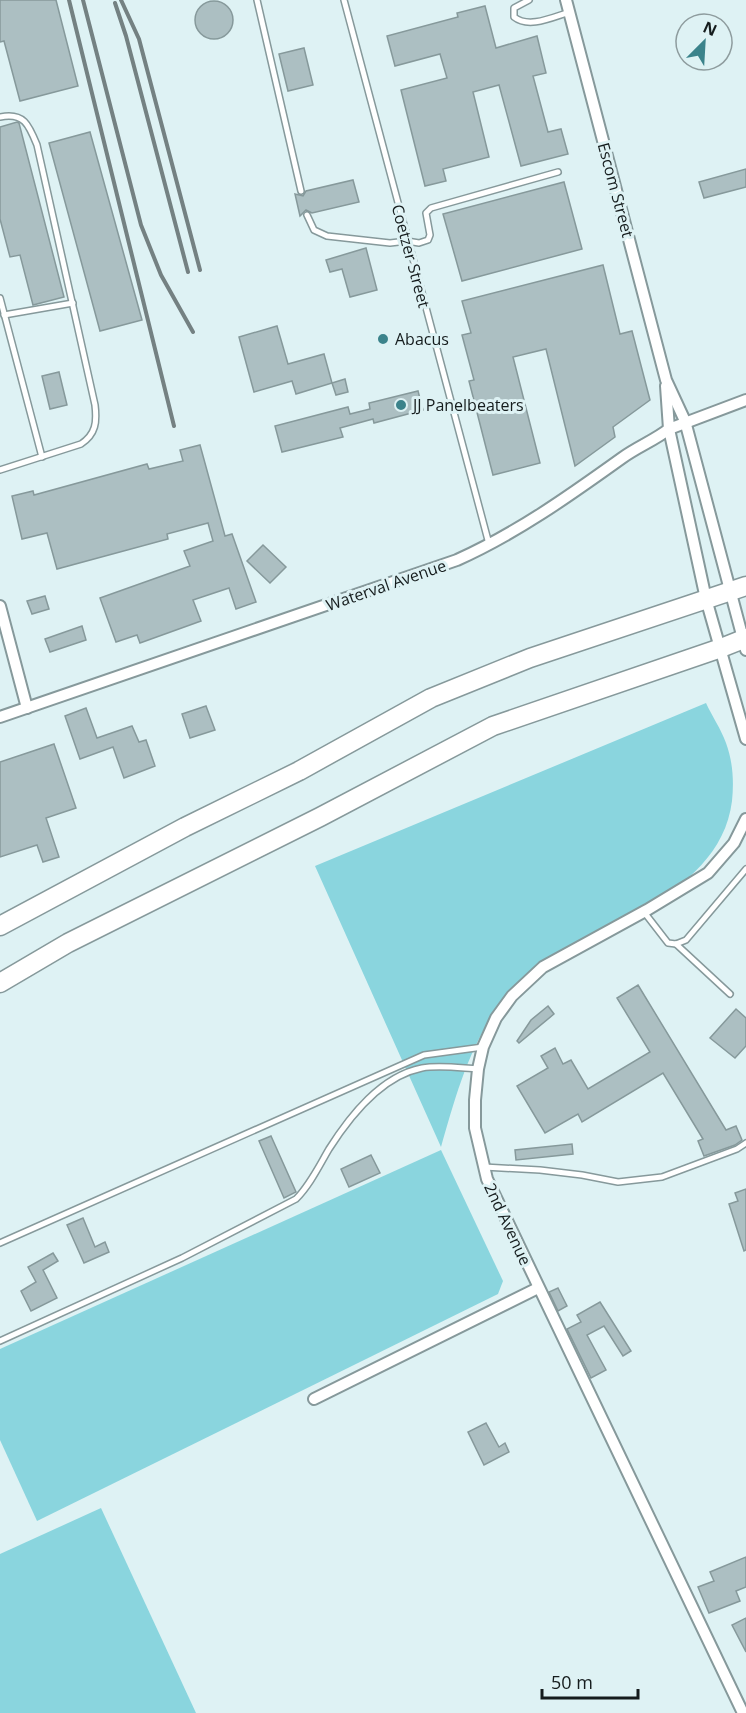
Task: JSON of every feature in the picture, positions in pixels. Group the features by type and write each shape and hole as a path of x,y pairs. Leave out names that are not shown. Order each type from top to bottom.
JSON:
{"main road":[{"path":"0,926 185,826 299,771 431,698 530,658 738,588"},
{"path":"0,983 88,933 320,817 493,726 721,648 745,642"}],"street":[{"name":"Escom Street","path":"566,0 666,380 685,421 738,588 745,642"},
{"name":"Escom Street","path":"666,380 669,429 706,599 721,648"},
{"name":"Waterval Avenue","path":"0,717 457,560 489,546 542,515 636,448 669,429 685,421 746,400"},
{"path":"0,606 27,708"},
{"path":"721,648 746,739"},
{"name":"2nd Avenue","path":"743,1713 487,1179 475,1128 475,1100 483,1047 496,1018 512,996 543,967 708,873 734,843 746,819"},
{"path":"314,1399 538,1288"}],"lane":[{"path":"257,0 301,191"},
{"name":"Coetzer Street","path":"344,0 489,546"},
{"path":"529,0 514,8 513,17 518,21 534,22 570,12"},
{"path":"0,117 9,115 21,118 30,126 37,145 95,405 96,420 94,432 81,444 0,470"},
{"path":"307,215 314,230 327,236 390,243 407,241 419,243 428,240 430,235 426,213 431,208 558,172"},
{"path":"0,298 42,457"},
{"path":"4,315 73,303"},
{"path":"676,944 686,940 696,930 746,869"},
{"path":"643,912 668,942 676,944 730,994"},
{"path":"0,1243 424,1055 483,1047"},
{"path":"0,1341 182,1258 296,1199 306,1189 334,1142 364,1103 404,1073 424,1068 478,1069"},
{"path":"484,1167 540,1170 618,1182 662,1177 737,1149 746,1143"}],"shaded area":[{"path":"706,703 726,743 732,772 732,801 721,837 699,867 670,893 635,916 561,958 528,980 501,1005 480,1036 472,1054 441,1147 315,866"},
{"path":"441,1150 503,1281 498,1294 37,1521 0,1440 0,1349"},
{"path":"101,1508 196,1713 0,1713 0,1554"}],"building":[{"path":"0,0 56,0 78,86 20,101 4,41 0,42"},
{"path":"214,1 228,6 233,20 228,34 214,39 200,34 195,20 200,6"},
{"path":"485,6 496,48 537,36 546,73 533,76 548,132 561,129 568,154 521,166 499,85 473,92 489,157 443,169 446,181 425,186 401,90 447,78 440,54 395,66 387,36 458,17 457,13"},
{"path":"304,48 313,85 288,91 279,54"},
{"path":"17,122 64,297 33,305 20,255 10,257 0,219 0,127"},
{"path":"90,132 142,320 100,331 49,143"},
{"path":"746,169 746,187 704,198 699,182"},
{"path":"353,180 359,202 312,213 306,210 300,216 295,194 303,196 306,191"},
{"path":"564,182 582,249 462,281 443,214"},
{"path":"366,248 377,290 350,297 342,269 330,272 326,260"},
{"path":"603,265 620,334 632,331 650,400 613,427 615,437 575,466 546,349 513,357 540,463 493,475 469,381 474,380 462,335 471,333 462,301"},
{"path":"277,326 288,364 324,354 332,383 296,394 292,381 254,392 239,337"},
{"path":"59,372 67,405 50,409 42,376"},
{"path":"345,379 348,392 336,395 332,383"},
{"path":"418,391 423,410 374,423 373,419 340,428 343,437 282,452 275,426 348,407 350,414 370,409 369,403"},
{"path":"200,445 225,536 232,534 256,602 236,609 229,588 193,600 201,621 140,643 137,635 116,642 100,598 190,566 184,551 213,541 208,523 167,534 168,539 57,569 47,533 22,539 12,496 33,491 34,495 147,464 149,469 183,461 180,450"},
{"path":"263,545 286,567 270,583 247,561"},
{"path":"45,596 49,609 32,614 27,601"},
{"path":"82,626 86,640 50,652 45,639"},
{"path":"206,706 215,730 190,738 182,714"},
{"path":"86,708 97,738 132,726 139,742 146,740 155,766 124,778 113,747 80,759 65,716"},
{"path":"54,744 76,808 46,818 59,857 43,862 37,845 0,857 0,762"},
{"path":"638,985 726,1130 736,1126 742,1140 735,1145 704,1156 698,1141 703,1139 663,1073 582,1122 578,1114 545,1133 517,1086 548,1068 541,1056 555,1048 563,1064 571,1060 588,1089 650,1052 617,998"},
{"path":"548,1006 554,1014 519,1043 517,1041 531,1020"},
{"path":"736,1009 746,1018 746,1046 735,1058 710,1038"},
{"path":"271,1136 296,1192 284,1198 259,1141"},
{"path":"572,1144 573,1154 516,1160 515,1150"},
{"path":"371,1155 380,1173 349,1187 341,1169"},
{"path":"746,1189 746,1250 744,1251 729,1204 738,1201 735,1193"},
{"path":"83,1218 95,1247 105,1242 109,1252 84,1263 67,1225"},
{"path":"53,1253 58,1261 43,1270 57,1298 31,1311 21,1291 36,1282 28,1267"},
{"path":"558,1288 567,1306 558,1311 549,1292"},
{"path":"600,1302 631,1351 623,1356 604,1326 587,1335 606,1370 591,1378 567,1329 581,1322 577,1315"},
{"path":"486,1423 499,1447 505,1443 509,1452 484,1465 468,1432"},
{"path":"746,1557 746,1587 736,1591 740,1601 709,1613 698,1587 714,1581 710,1572"},
{"path":"746,1618 746,1652 732,1625"}],"railway":[{"path":"69,0 174,426"},
{"path":"83,0 141,225 161,275 193,332"},
{"path":"121,0 139,39 200,270"},
{"path":"115,3 126,36 188,272"}],"place":[{"name":"Abacus","path":"383,339"},
{"name":"JJ Panelbeaters","path":"401,405"}]}
